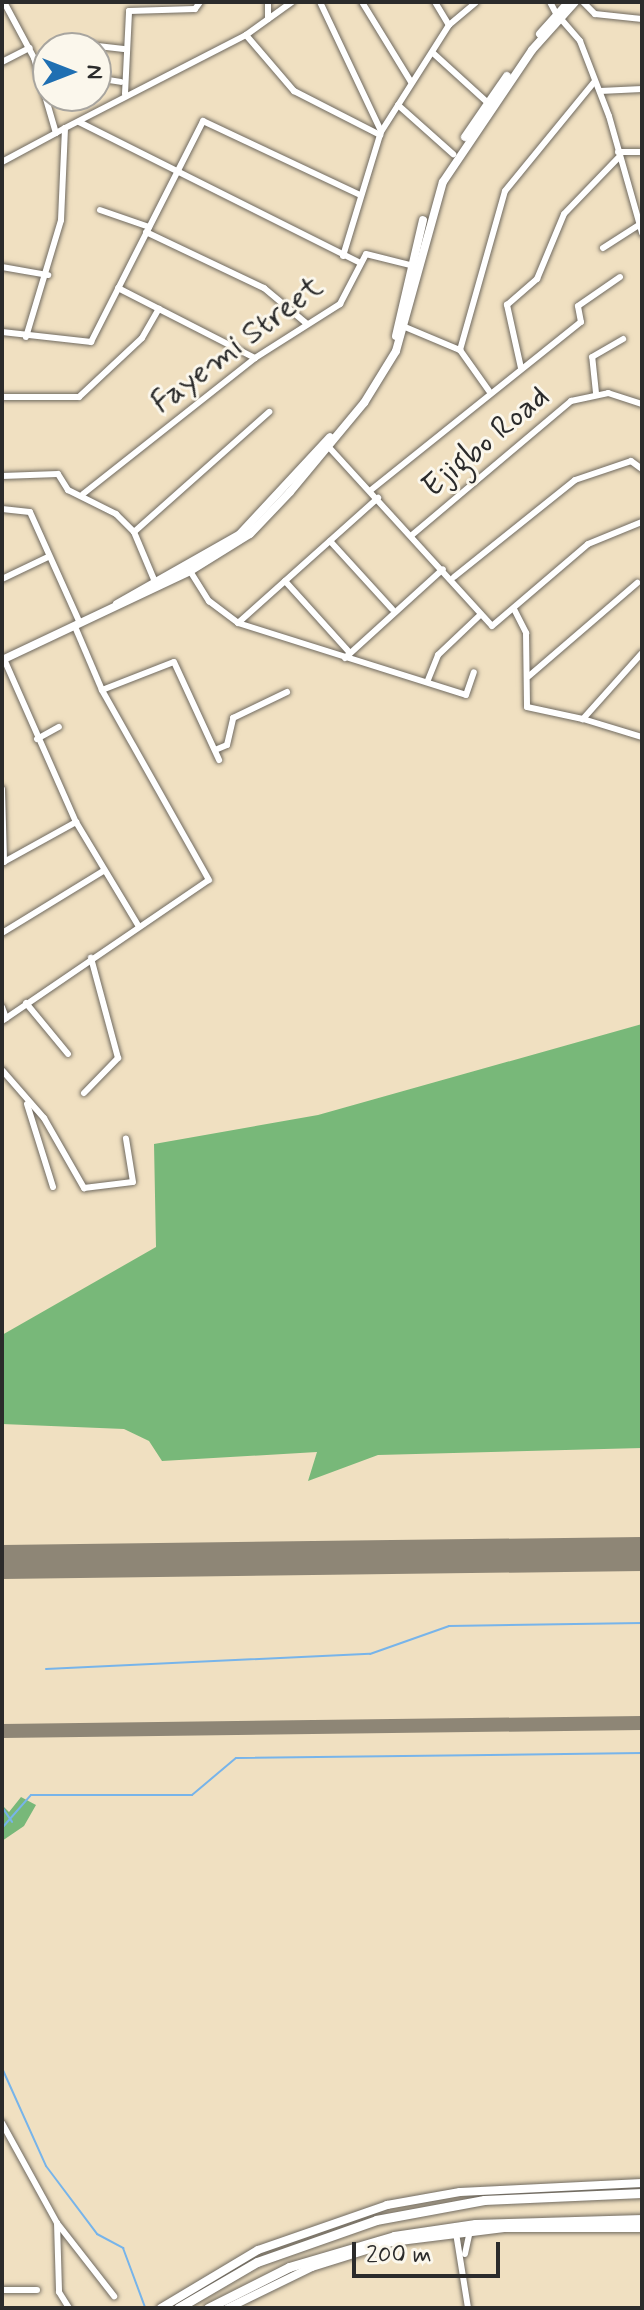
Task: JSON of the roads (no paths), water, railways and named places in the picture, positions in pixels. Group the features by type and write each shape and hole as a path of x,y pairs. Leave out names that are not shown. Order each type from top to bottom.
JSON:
{"highway":[{"path":"178,2308 257,2262 376,2220 484,2200 642,2193"},
{"path":"208,2308 289,2267 383,2238 475,2224 642,2219"}],"main road":[{"path":"3,658 190,571 250,534 364,403 405,327 443,182 569,2"},
{"path":"78,625 245,530 327,445 391,348 430,198 453,154 488,103 575,2"},
{"path":"161,2308 258,2250 387,2205 473,2191 642,2183"},
{"path":"228,2308 338,2258 456,2232 642,2228"}],"street":[{"path":"125,94 121,82 129,11 195,9 200,2"},
{"path":"268,2 268,19"},
{"path":"2,162 125,94 246,35 292,2"},
{"path":"320,2 381,134"},
{"path":"362,2 411,82"},
{"path":"435,2 449,25"},
{"path":"343,256 381,134 449,25 476,2"},
{"path":"550,2 580,41 600,91 641,229 603,248"},
{"path":"583,2 595,14 642,19"},
{"path":"8,3 32,54"},
{"path":"246,35 294,91 381,134"},
{"path":"2,62 30,48"},
{"path":"112,48 124,49"},
{"path":"433,53 488,103"},
{"path":"112,81 121,82"},
{"path":"460,350 505,191 595,81"},
{"path":"600,91 642,89"},
{"path":"398,105 453,154"},
{"path":"50,112 56,133"},
{"path":"2,332 91,342 174,175 207,119 360,195"},
{"path":"79,122 174,175 360,263"},
{"path":"26,337 48,275 64,195 65,128"},
{"path":"521,368 507,305 537,279 564,214 619,154 642,152"},
{"path":"100,210 148,230 264,288 307,324"},
{"name":"Fayemi Street","path":"83,494 255,358 340,304 360,263 369,254 414,266"},
{"path":"2,267 48,275"},
{"path":"371,490 489,391 581,322 578,306 620,277"},
{"path":"118,288 255,358"},
{"path":"2,397 79,397 142,338 159,309"},
{"path":"405,327 460,350 489,391"},
{"path":"596,393 592,357 623,339"},
{"name":"Ejigbo Road","path":"412,535 571,401 596,393 642,404"},
{"path":"134,532 269,412"},
{"path":"327,445 454,577 492,626 598,537 642,522"},
{"path":"454,577 575,480 631,461 642,469"},
{"path":"2,476 53,472 134,532 155,582"},
{"path":"238,623 378,498"},
{"path":"2,509 27,508 78,625 102,690 209,873 205,884 91,958 4,1020 2,1007"},
{"path":"330,541 392,609"},
{"path":"2,579 48,557"},
{"path":"347,655 392,609 443,569"},
{"path":"190,571 209,601 238,623 469,695 474,672"},
{"path":"285,581 347,655"},
{"path":"529,676 637,583"},
{"path":"514,609 525,627 529,709 583,719 642,737"},
{"path":"428,680 438,655 481,614"},
{"path":"583,719 642,653"},
{"path":"3,658 76,822 139,927"},
{"path":"102,690 174,662 219,760"},
{"path":"215,750 227,745 233,718 287,692"},
{"path":"37,739 59,727"},
{"path":"2,789 3,863 76,822"},
{"path":"2,933 103,871"},
{"path":"84,1093 118,1058 91,958"},
{"path":"26,1003 68,1054"},
{"path":"2,1070 88,1189 133,1182 126,1139"},
{"path":"27,1104 53,1187"},
{"path":"2,2123 4,2136 57,2223 114,2296"},
{"path":"57,2223 59,2286 69,2308"},
{"path":"468,2308 465,2254 470,2231"},
{"path":"456,2232 465,2254"},
{"path":"2,2290 37,2290"}],"waterway":[{"path":"46,1669 370,1654 449,1626 642,1623"},
{"path":"2,1828 31,1795 192,1795 236,1758 642,1753"},
{"path":"2,1807 12,1822"},
{"path":"2,2068 46,2166 97,2234 123,2248 145,2307"}]}
